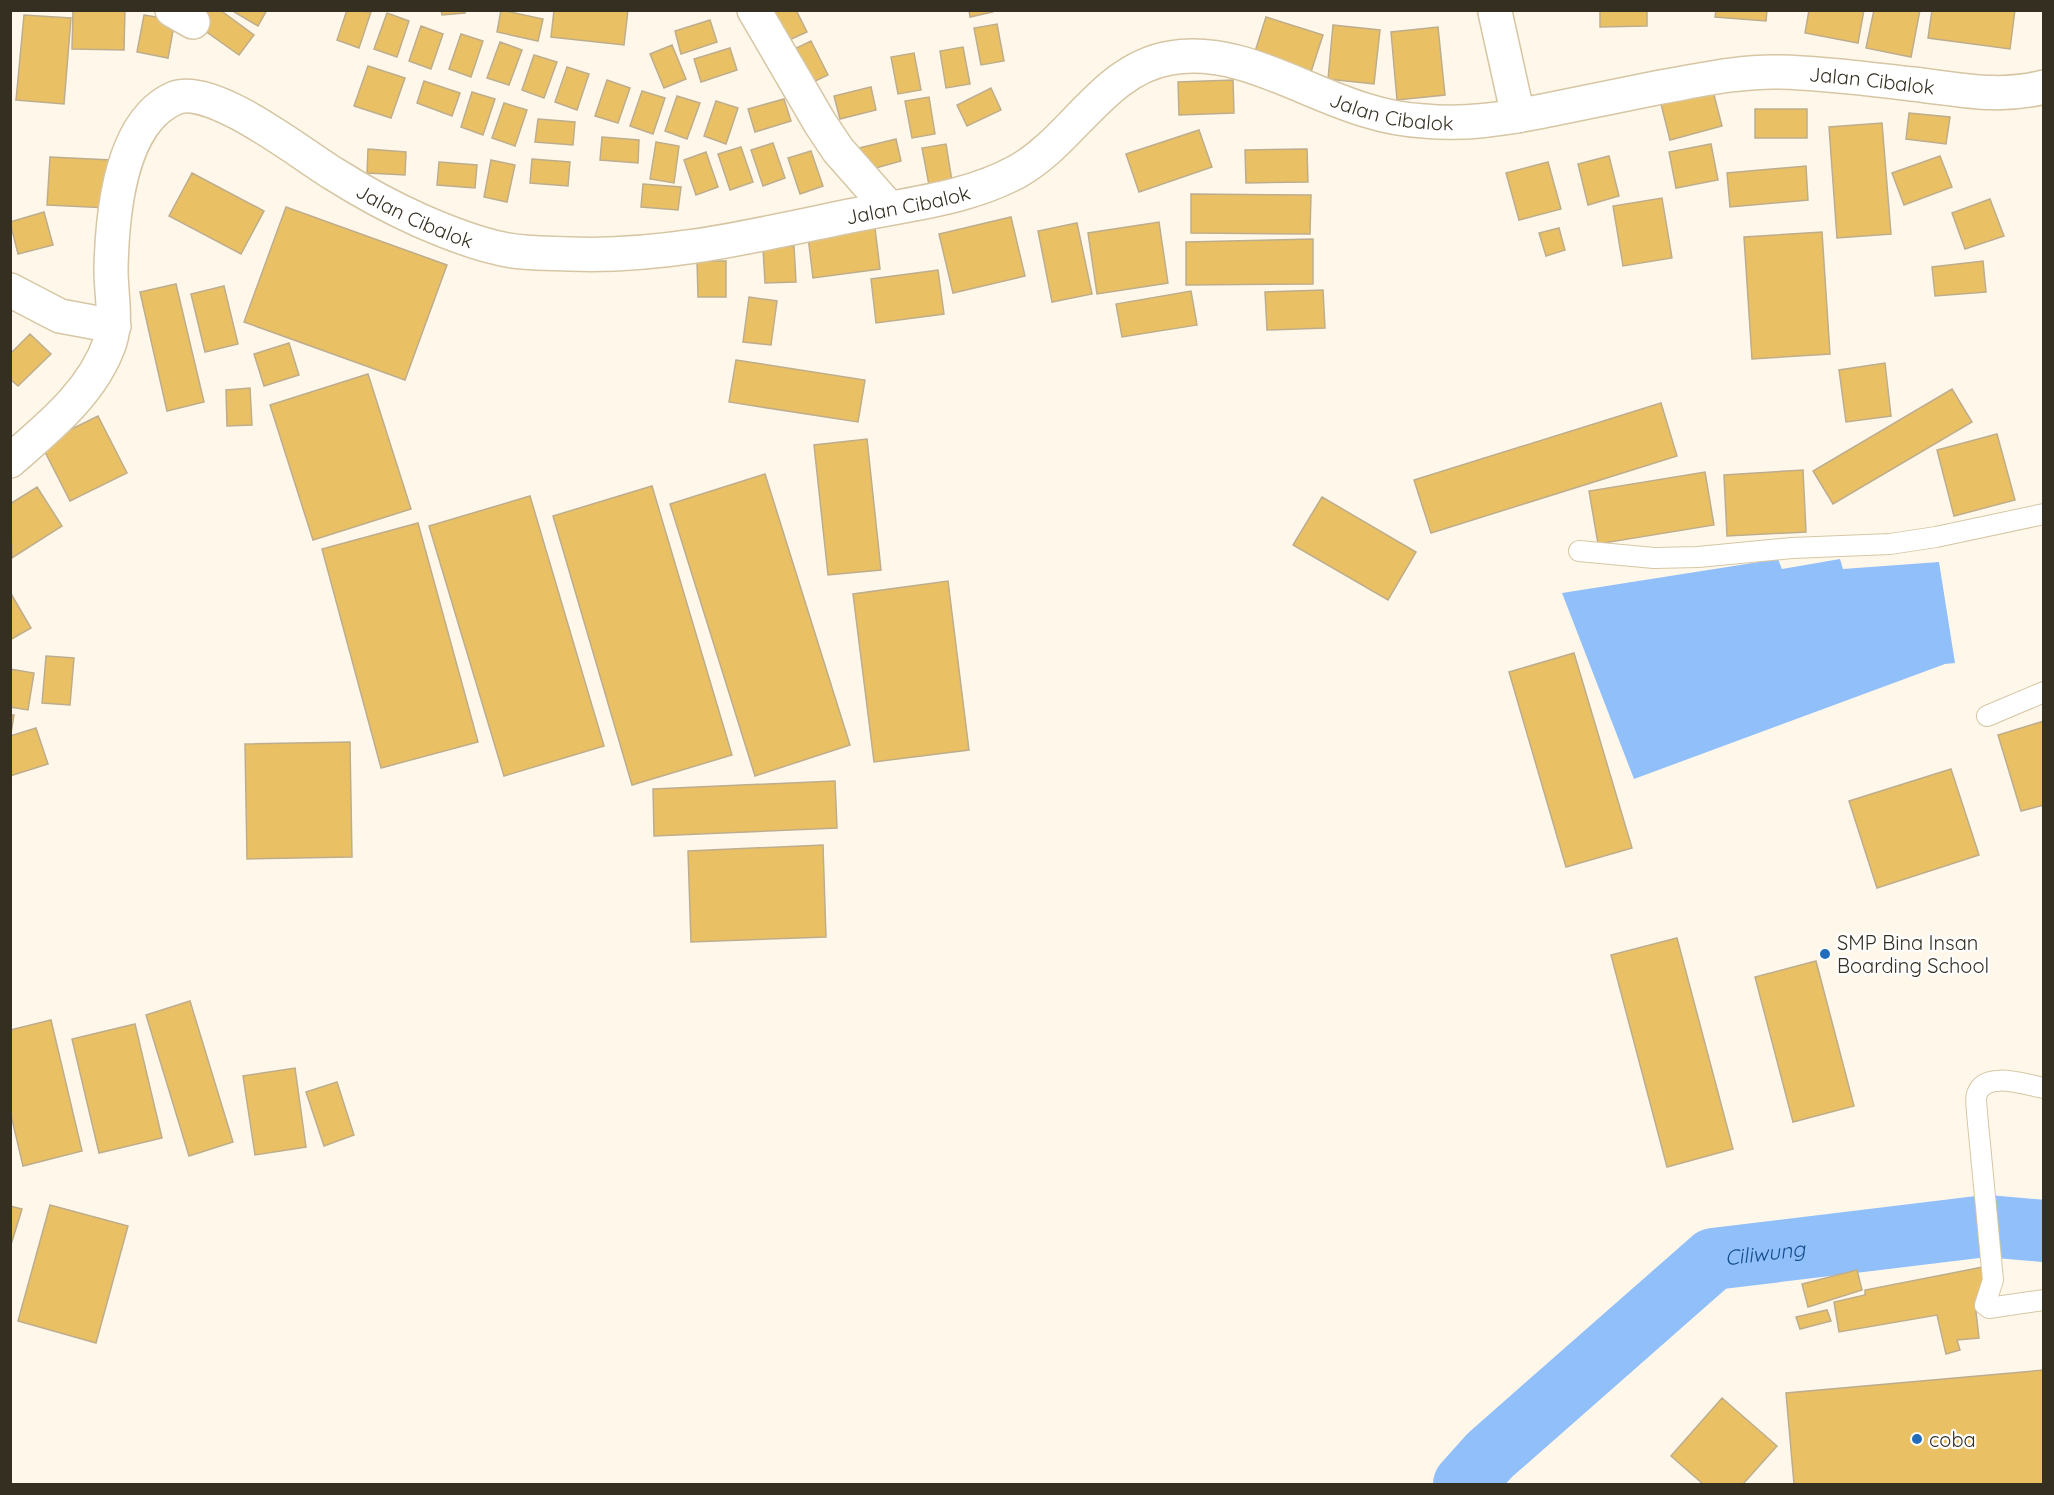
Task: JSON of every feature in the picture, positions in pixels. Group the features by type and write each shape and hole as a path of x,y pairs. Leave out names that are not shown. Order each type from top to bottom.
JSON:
{"street":[{"path":"754,10 819,123 838,150 889,208"},
{"path":"1495,12 1518,116"},
{"name":"Jalan Cibalok","path":"10,461 54,422 73,401 104,356 114,326 112,250 119,193 129,154 148,118 167,103 186,95 204,98 245,117 332,173 415,219 457,236 509,250 577,255 621,255 680,249 791,229 984,186 1013,174 1043,153 1126,75 1141,66 1173,57 1219,57 1248,65 1366,111 1402,119 1459,123 1518,116 1742,73 1827,74 2006,94 2043,87"},
{"path":"10,290 60,316 114,326"}],"lane":[{"path":"1579,551 1654,558 1698,557 1792,548 1890,544 1936,537 2043,514"},
{"path":"1988,716 2043,692"},
{"path":"2043,1088 1999,1080 1985,1083 1977,1094 1993,1280 1985,1305 1989,1308 2043,1300"}],"water":[{"path":"1778,559 1782,569 1840,559 1843,569 1939,562 1955,663 1945,664 1634,779 1562,593"}],"building":[{"path":"73,10 125,10 124,50 72,49"},
{"path":"192,10 220,10 254,35 239,55 187,18"},
{"path":"231,10 267,10 258,26"},
{"path":"347,10 371,12 359,48 337,40"},
{"path":"441,10 465,10 465,13 442,15"},
{"path":"501,10 543,19 538,41 497,32"},
{"path":"554,10 628,10 624,45 551,37"},
{"path":"770,10 796,10 807,32 785,42"},
{"path":"969,10 993,10 993,12 970,17"},
{"path":"1600,10 1647,10 1647,26 1600,27"},
{"path":"1716,10 1767,10 1766,21 1715,17"},
{"path":"1809,10 1864,10 1858,43 1805,33"},
{"path":"1874,10 1920,10 1911,57 1866,48"},
{"path":"1932,10 2015,10 2010,49 1928,38"},
{"path":"387,13 409,21 397,57 374,49"},
{"path":"24,15 71,18 64,104 16,100"},
{"path":"144,15 175,20 168,58 137,52"},
{"path":"1266,17 1323,35 1310,75 1253,58"},
{"path":"710,20 717,42 681,54 675,31"},
{"path":"997,24 1004,61 981,65 974,28"},
{"path":"1333,25 1380,30 1374,84 1328,79"},
{"path":"421,26 443,34 431,69 409,61"},
{"path":"1438,27 1445,95 1397,100 1391,32"},
{"path":"461,34 483,41 471,77 449,69"},
{"path":"811,41 828,75 807,85 790,51"},
{"path":"500,42 522,50 509,85 487,78"},
{"path":"672,45 686,79 664,88 650,54"},
{"path":"963,47 970,84 946,88 940,51"},
{"path":"730,48 737,70 701,82 694,59"},
{"path":"914,53 921,90 898,94 891,57"},
{"path":"534,55 557,62 544,98 522,90"},
{"path":"368,66 405,78 391,118 354,106"},
{"path":"567,67 589,74 577,110 555,102"},
{"path":"607,80 630,88 618,123 595,116"},
{"path":"1233,80 1234,113 1179,115 1178,82"},
{"path":"424,81 460,93 452,116 417,103"},
{"path":"871,87 876,110 840,119 834,96"},
{"path":"991,88 1001,110 967,126 957,105"},
{"path":"642,91 665,98 653,134 630,126"},
{"path":"1713,91 1722,126 1670,140 1661,104"},
{"path":"472,92 495,99 483,135 461,127"},
{"path":"677,96 700,103 687,139 665,131"},
{"path":"929,97 935,134 912,138 905,101"},
{"path":"784,99 791,121 755,132 748,109"},
{"path":"716,101 738,108 726,144 704,136"},
{"path":"504,103 527,110 515,146 492,138"},
{"path":"1755,109 1807,109 1807,138 1755,138"},
{"path":"1909,113 1950,117 1946,144 1906,139"},
{"path":"538,119 575,122 573,145 535,142"},
{"path":"1882,123 1891,234 1837,238 1829,127"},
{"path":"1199,130 1212,167 1139,192 1126,154"},
{"path":"602,137 639,140 638,163 600,160"},
{"path":"896,139 901,161 865,171 859,148"},
{"path":"656,142 679,146 674,183 650,179"},
{"path":"773,143 785,178 763,186 751,150"},
{"path":"946,144 952,181 929,185 922,148"},
{"path":"1711,144 1718,180 1676,188 1669,152"},
{"path":"741,147 753,182 730,190 718,154"},
{"path":"368,149 406,152 405,175 367,173"},
{"path":"1307,149 1308,182 1246,183 1245,150"},
{"path":"811,151 823,186 800,194 788,158"},
{"path":"706,152 718,187 696,195 684,160"},
{"path":"1609,156 1619,196 1588,205 1578,164"},
{"path":"1940,156 1952,187 1904,205 1892,173"},
{"path":"50,157 111,160 109,208 47,205"},
{"path":"532,159 570,162 568,186 530,183"},
{"path":"491,160 515,165 507,202 484,197"},
{"path":"439,162 477,165 475,188 437,185"},
{"path":"1548,162 1561,209 1519,220 1506,173"},
{"path":"1806,166 1808,200 1730,207 1727,173"},
{"path":"192,173 264,211 241,254 169,216"},
{"path":"643,184 681,187 678,210 641,207"},
{"path":"1191,194 1311,195 1310,234 1191,233"},
{"path":"1662,198 1672,258 1623,266 1613,206"},
{"path":"1990,199 2004,236 1965,249 1952,213"},
{"path":"286,207 447,265 405,380 244,322"},
{"path":"44,212 53,245 18,254 10,222"},
{"path":"1011,217 1025,276 953,293 939,234"},
{"path":"1159,222 1168,283 1097,294 1088,233"},
{"path":"1077,223 1092,294 1052,302 1038,231"},
{"path":"875,228 880,269 813,278 808,237"},
{"path":"1559,228 1565,250 1546,256 1539,233"},
{"path":"1822,232 1830,354 1752,359 1744,237"},
{"path":"1313,239 1313,284 1186,285 1186,242"},
{"path":"794,246 796,282 765,283 763,248"},
{"path":"697,261 726,261 726,297 698,297"},
{"path":"1983,261 1986,292 1935,296 1932,267"},
{"path":"938,270 944,314 876,323 871,279"},
{"path":"176,284 204,402 167,411 140,292"},
{"path":"224,286 238,344 205,352 191,294"},
{"path":"1323,290 1325,328 1267,330 1265,292"},
{"path":"1191,291 1197,325 1122,337 1116,304"},
{"path":"749,297 777,301 771,345 743,342"},
{"path":"30,334 51,354 18,386 10,379 10,354"},
{"path":"289,343 299,375 264,386 254,354"},
{"path":"736,360 865,380 858,422 729,402"},
{"path":"1885,363 1891,416 1846,422 1839,370"},
{"path":"368,374 411,509 313,540 270,405"},
{"path":"250,388 252,425 227,426 226,390"},
{"path":"1952,389 1972,422 1833,504 1813,471"},
{"path":"1661,403 1677,456 1431,533 1414,480"},
{"path":"98,416 127,473 70,501 41,444"},
{"path":"1997,434 2015,500 1954,516 1937,450"},
{"path":"867,439 881,570 828,575 814,445"},
{"path":"1803,470 1806,532 1727,536 1724,475"},
{"path":"1705,472 1714,525 1598,544 1589,491"},
{"path":"765,474 850,745 755,776 670,504"},
{"path":"652,486 732,755 632,785 553,516"},
{"path":"37,487 62,526 12,558 10,504"},
{"path":"530,496 604,746 504,776 429,526"},
{"path":"1322,497 1416,552 1388,600 1293,545"},
{"path":"418,523 478,742 381,768 322,549"},
{"path":"948,581 969,750 874,762 853,594"},
{"path":"10,592 31,628 10,640"},
{"path":"1574,653 1632,848 1566,867 1509,672"},
{"path":"46,656 74,658 70,705 42,703"},
{"path":"10,669 34,673 28,710 10,707"},
{"path":"10,715 14,715 11,733 10,733"},
{"path":"2044,721 2044,805 2021,811 1998,735"},
{"path":"36,728 48,764 10,776 10,736"},
{"path":"350,742 352,857 247,859 245,744"},
{"path":"1951,769 1979,855 1877,888 1849,801"},
{"path":"835,781 837,828 654,836 653,789"},
{"path":"823,845 826,937 691,942 688,851"},
{"path":"1677,938 1733,1149 1667,1167 1611,955"},
{"path":"1816,961 1854,1106 1793,1122 1755,977"},
{"path":"190,1001 233,1142 189,1156 146,1015"},
{"path":"51,1020 82,1151 23,1166 10,1111 10,1030"},
{"path":"135,1024 162,1138 99,1153 72,1039"},
{"path":"295,1068 306,1147 255,1155 243,1076"},
{"path":"337,1082 354,1135 324,1146 306,1092"},
{"path":"50,1205 128,1226 96,1343 18,1321"},
{"path":"10,1206 22,1209 10,1248"},
{"path":"1983,1267 1986,1285 1982,1299 1975,1303 1979,1338 1957,1340 1960,1350 1946,1354 1937,1315 1839,1332 1834,1302 1865,1295 1865,1290"},
{"path":"1857,1270 1862,1290 1808,1307 1802,1284"},
{"path":"1827,1310 1831,1321 1800,1329 1796,1317"},
{"name":"coba","path":"2044,1370 2044,1484 1794,1484 1786,1393"},
{"path":"1722,1398 1777,1446 1743,1484 1703,1484 1671,1456"}],"waterway":[{"name":"Ciliwung","path":"1464,1484 1490,1455 1713,1259 1986,1226 2044,1231"}],"place":[{"name":"SMP Bina Insan Boarding School","path":"1825,954"},
{"name":"coba","path":"1917,1439"}]}
